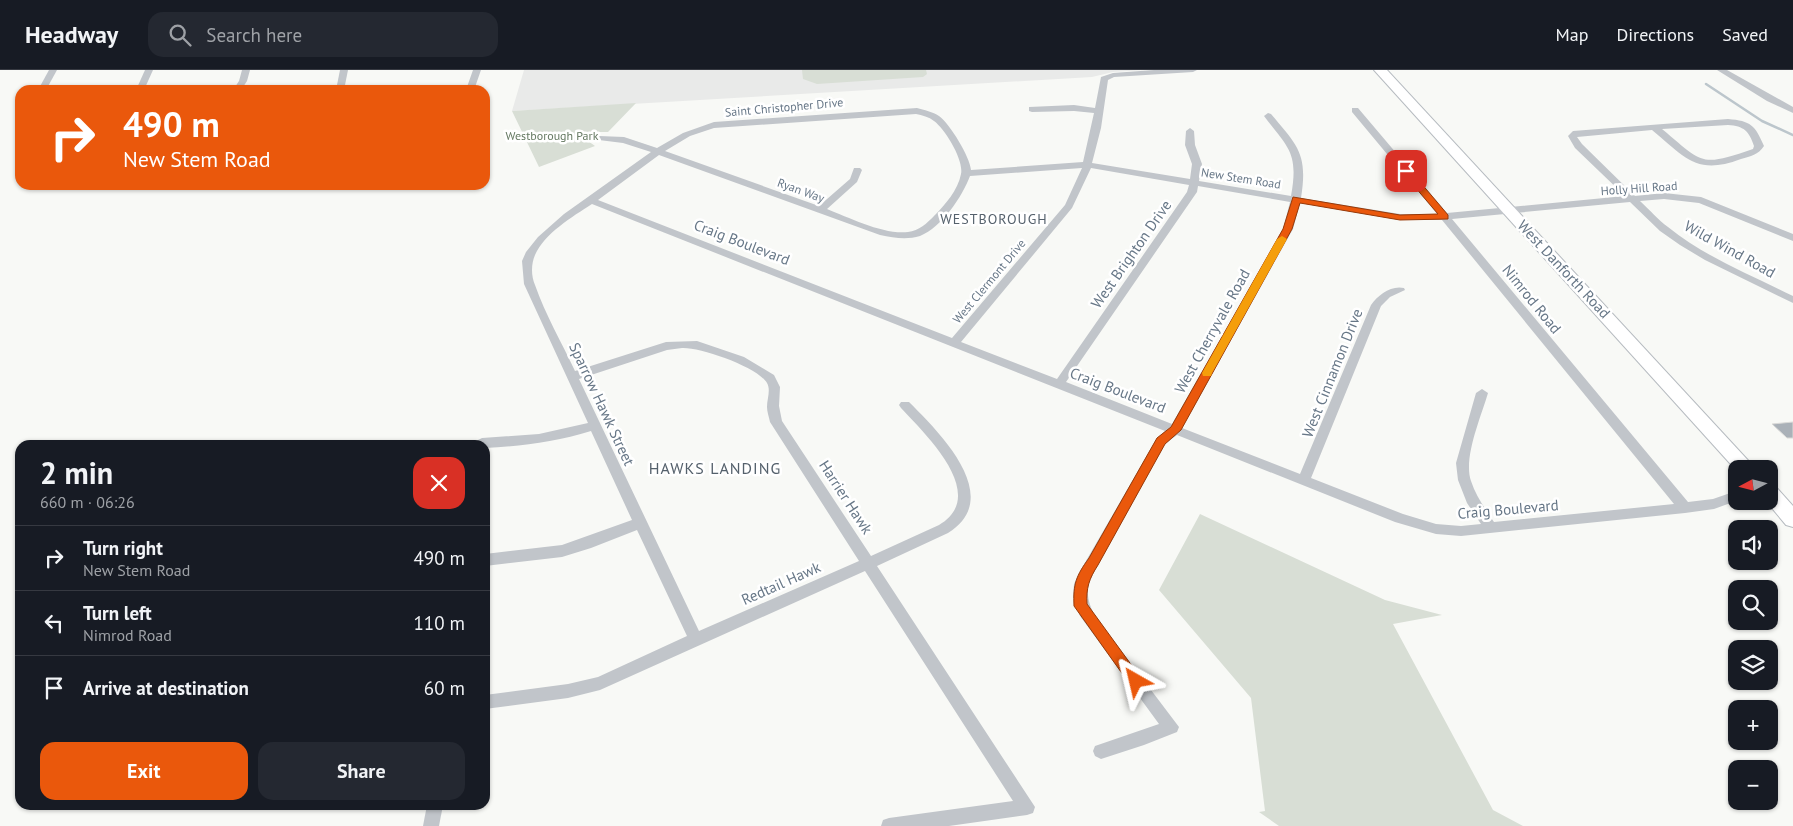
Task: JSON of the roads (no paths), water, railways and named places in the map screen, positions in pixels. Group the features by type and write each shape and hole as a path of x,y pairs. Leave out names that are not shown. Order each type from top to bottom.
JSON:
{"main road":[{"name":"West Danforth Road","path":"1380,70 1739,460"},
{"path":"1778,502 1793,519"}],"street":[{"path":"45,85 53,70"},
{"path":"142,85 149,70"},
{"path":"239,85 246,70"},
{"path":"341,85 344,70"},
{"path":"472,85 477,70"},
{"name":"West Clermont Drive","path":"953,344 1076,194 1095,142 1104,79 1113,75 1193,70"},
{"path":"1721,70 1770,99 1793,110"},
{"path":"1032,109 1074,108 1099,111"},
{"name":"Nimrod Road","path":"1355,110 1685,508"},
{"name":"Saint Christopher Drive","path":"592,201 683,136 701,128 741,122 917,111 934,116 939,120 964,161 967,173"},
{"name":"West Cherryvale Road","path":"1101,751 1144,738 1171,727 1081,606 1082,577 1093,562 1161,441 1175,430 1288,229 1294,214 1299,164 1298,155 1268,116"},
{"path":"1728,122 1747,125 1752,129 1759,146 1756,151 1712,165 1702,164 1694,160 1654,127 1728,122"},
{"name":"Wild Wind Road","path":"1654,127 1576,133 1572,136 1578,146 1664,229 1709,258 1793,300"},
{"name":"West Brighton Drive","path":"1059,384 1192,192 1197,164 1190,145 1190,131"},
{"name":"Ryan Way","path":"602,138 624,140 892,235 917,233 930,224 959,192 967,173"},
{"name":"New Stem Road","path":"967,173 1005,172 1051,164 1087,164 1400,217 1445,217 1510,210"},
{"path":"821,210 854,180 857,170"},
{"name":"Holly Hill Road","path":"1510,210 1664,196 1701,200 1791,234"},
{"name":"Craig Boulevard","path":"592,201 1400,518 1436,529 1461,531 1685,508 1714,504 1728,499"},
{"name":"Sparrow Hawk Street","path":"592,201 546,234 534,248 527,259 528,284 696,638"},
{"name":"West Cinnamon Drive","path":"1304,480 1376,305 1386,294 1400,290"},
{"name":"Harrier Hawk","path":"571,377 666,346 682,344 699,345 759,369 769,376 774,384 773,412 776,422 1027,807 889,826"},
{"path":"1482,393 1462,463 1464,480 1474,503 1490,527"},
{"name":"Redtail Hawk","path":"490,701 568,691 600,683 696,638 931,536 951,524 961,511 964,496 962,481 954,462 906,404"},
{"path":"490,443 536,441 559,437 594,426"},
{"path":"490,559 562,551 586,544 640,523"},
{"path":"431,826 434,810"}],"waterway":[{"path":"1706,84 1762,121 1793,135"}],"district":[{"name":"WESTBOROUGH","path":"994,219"},
{"name":"HAWKS LANDING","path":"715,468"}],"park label":[{"name":"Westborough Park","path":"552,135"}]}
